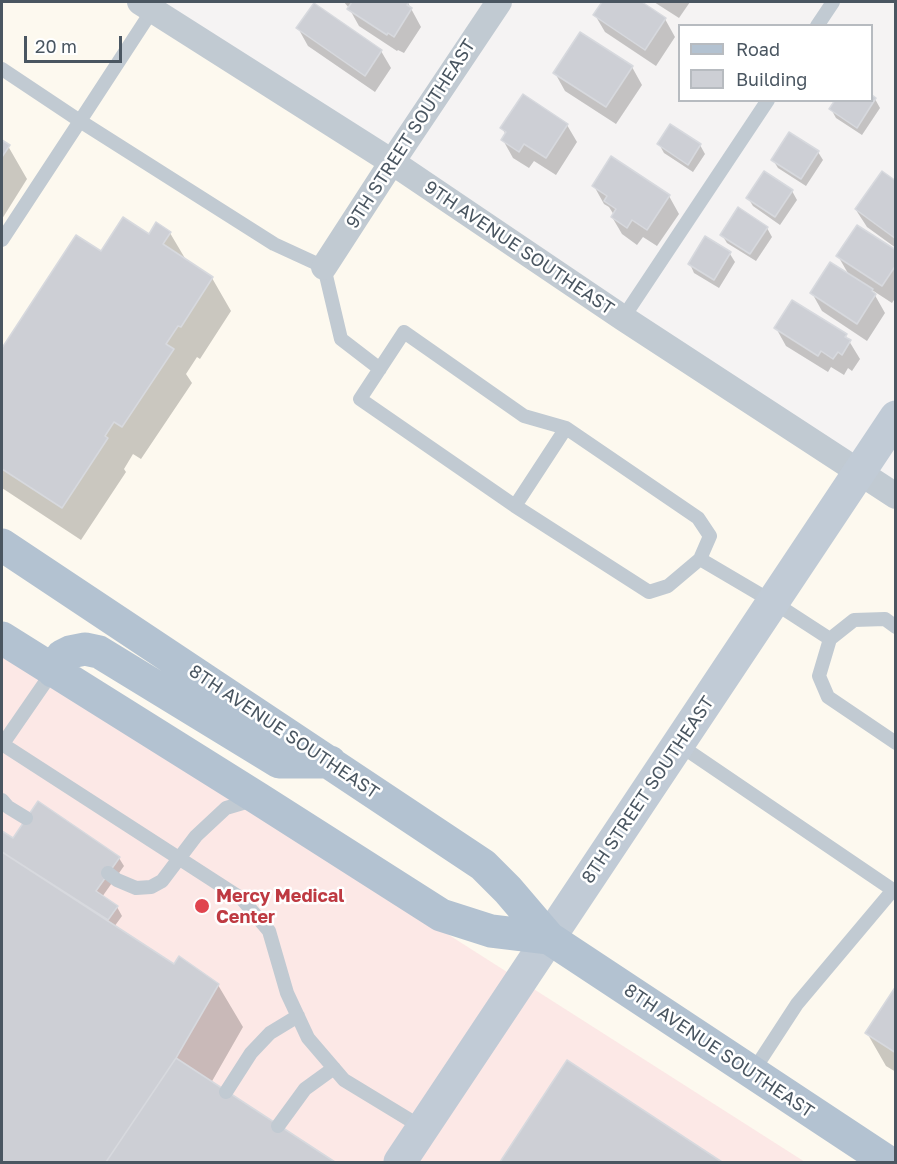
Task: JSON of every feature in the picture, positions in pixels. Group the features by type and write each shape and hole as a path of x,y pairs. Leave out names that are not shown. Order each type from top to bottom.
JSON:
{"main road":[{"name":"8TH STREET SOUTHEAST","path":"400,1162 896,417"},
{"name":"8TH AVENUE SOUTHEAST","path":"2,546 483,865 549,938 888,1162"},
{"name":"8TH AVENUE SOUTHEAST","path":"2,638 441,915 491,931 549,938"},
{"path":"53,671 62,656 70,652 85,649 99,652 279,762 330,762"}],"street":[{"name":"9TH STREET SOUTHEAST","path":"324,267 499,2"},
{"name":"9TH AVENUE SOUTHEAST","path":"150,4 896,496"}],"lane":[{"path":"818,24 833,2"},
{"path":"2,240 81,121 150,4"},
{"path":"2,69 274,244 324,267 341,339 380,369"},
{"path":"623,318 767,102"},
{"path":"404,332 524,416 566,428 698,518 710,536 700,559 668,586 649,592 515,506 360,399 380,369 404,332"},
{"path":"515,506 566,428"},
{"path":"700,559 830,639"},
{"path":"896,627 885,619 854,620 830,639 819,676 828,697 896,742"},
{"path":"53,671 2,744 242,898 269,931 287,993 308,1038 344,1080 423,1128"},
{"path":"678,744 893,890 797,1004 752,1073"},
{"path":"108,873 117,880 136,888 151,887 162,881 196,836 226,808 259,799"},
{"path":"2,800 8,807 26,818"},
{"path":"226,1092 251,1053 270,1033 298,1016"},
{"path":"278,1126 305,1089 334,1068"}],"shaded area":[{"path":"2,2 149,2 895,493 895,1162 2,1162"},
{"name":"Mercy Medical Center","path":"2,650 805,1162 2,1162"}],"building":[{"path":"352,2 409,2 407,5 412,8 394,37 388,33 387,35 347,9"},
{"path":"602,2 642,2 666,18 645,50 593,15"},
{"path":"314,3 382,50 365,76 296,28"},
{"path":"580,32 633,66 606,107 553,73"},
{"path":"523,94 568,124 546,158 524,144 519,152 501,140 506,132 500,128"},
{"path":"873,96 876,98 857,128 829,109 834,102 873,102"},
{"path":"670,124 701,144 688,165 657,144"},
{"path":"789,132 819,151 801,179 771,160"},
{"path":"2,140 10,145 2,157"},
{"path":"611,156 670,195 647,230 632,220 627,228 611,217 616,209 604,201 607,196 592,186"},
{"path":"764,171 793,190 775,217 746,198"},
{"path":"882,171 896,181 896,239 855,209"},
{"path":"738,207 768,227 750,254 720,235"},
{"path":"123,217 149,234 156,222 171,232 163,244 213,277 181,327 178,326 166,344 174,349 122,427 114,422 105,436 108,438 62,508 2,469 2,348 76,235 101,251"},
{"path":"857,225 896,250 896,265 882,286 836,256"},
{"path":"705,236 731,252 714,280 688,264"},
{"path":"830,262 873,289 872,291 876,294 857,324 810,293"},
{"path":"792,300 847,334 845,337 851,340 842,355 838,352 833,359 821,351 818,356 774,328"},
{"path":"38,801 120,857 96,891 118,906 108,920 2,852 2,831 13,838"},
{"path":"2,852 174,964 179,956 219,984 176,1058 106,1162 2,1162"},
{"path":"896,986 896,1053 865,1033"},
{"path":"176,1058 335,1162 106,1162"},
{"path":"567,1060 722,1162 500,1162"}],"place":[{"name":"Mercy Medical Center","path":"202,906"}]}
